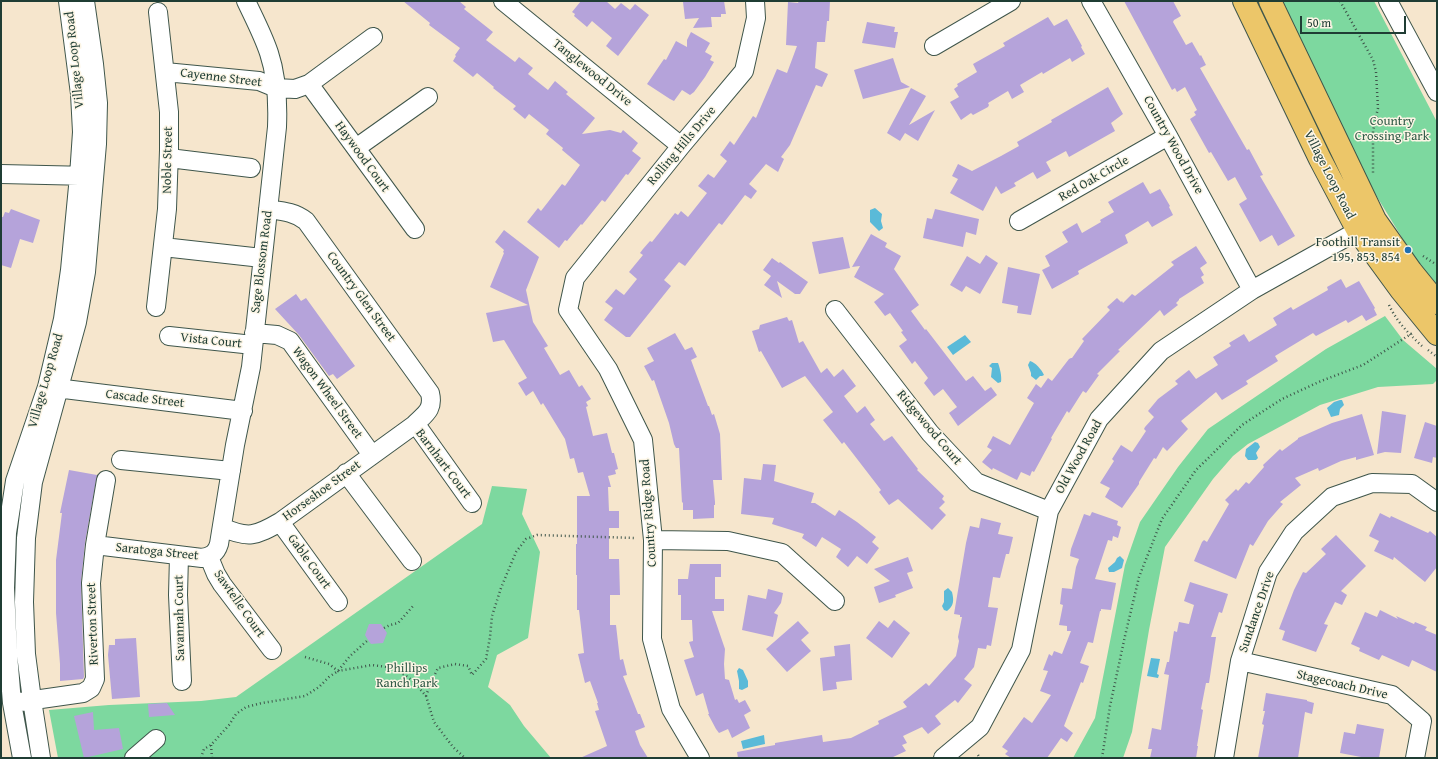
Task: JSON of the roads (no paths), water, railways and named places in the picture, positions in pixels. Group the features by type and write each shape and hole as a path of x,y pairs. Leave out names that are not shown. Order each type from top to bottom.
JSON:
{"main road":[{"name":"Village Loop Road","path":"1244,1 1320,159 1366,225 1410,271 1434,320"},
{"name":"Village Loop Road","path":"1270,1 1366,225"}],"street":[{"name":"Village Loop Road","path":"41,758 26,654 24,602 26,538 33,482 49,421 70,270 87,176 82,132 74,1"},
{"name":"Sage Blossom Road","path":"222,527 251,366 277,127 276,88 268,52 246,1"},
{"name":"Tanglewood Drive","path":"502,1 681,146"},
{"name":"Rolling Hills Drive","path":"575,278 681,146 744,71 756,18 754,1"},
{"path":"934,46 1011,1"},
{"name":"Country Wood Drive","path":"1090,1 1168,136 1252,290"},
{"path":"1388,1 1437,92"},
{"name":"Noble Street","path":"156,307 167,209 169,158 165,72 158,12"},
{"path":"276,88 295,89 309,84 373,37"},
{"name":"Cayenne Street","path":"165,72 259,80 276,88"},
{"name":"Haywood Court","path":"309,84 415,229"},
{"path":"356,148 428,97"},
{"name":"Red Oak Circle","path":"1019,221 1168,136"},
{"path":"169,158 251,168"},
{"path":"1,174 87,176"},
{"name":"Country Glen Street","path":"268,209 300,216 306,222 430,393 432,401 430,408"},
{"name":"Old Wood Road","path":"943,758 980,727 1021,650 1049,511 1099,419 1161,352 1252,290 1366,225"},
{"path":"163,247 262,258"},
{"name":"Country Ridge Road","path":"575,278 568,310 608,369 643,440 653,540 652,639 671,709 700,758"},
{"name":"Ridgewood Court","path":"835,310 930,433 976,482 1049,511"},
{"name":"Wagon Wheel Street","path":"253,339 277,335 290,341 372,455"},
{"name":"Vista Court","path":"169,336 253,339"},
{"name":"Village Loop Road","path":"22,758 12,703 8,654 5,588 7,533 15,481 53,388"},
{"name":"Cascade Street","path":"53,388 243,411"},
{"name":"Barnhart Court","path":"430,408 426,414 414,424 420,430 472,503"},
{"name":"Horseshoe Street","path":"222,527 234,532 255,534 280,522 414,424"},
{"path":"121,460 231,471"},
{"path":"346,473 412,561"},
{"name":"Riverton Street","path":"12,703 83,692 91,688 95,680 92,589 95,545 106,480"},
{"name":"Sundance Drive","path":"1224,758 1240,661 1268,572 1294,532 1332,497 1372,483 1412,484 1437,502"},
{"name":"Gable Court","path":"280,522 338,602"},
{"name":"Saratoga Street","path":"95,545 202,558 213,555 217,550 222,527"},
{"path":"653,540 728,541 782,553 835,601"},
{"name":"Savannah Court","path":"179,556 178,595 182,681"},
{"name":"Sawtelle Court","path":"209,557 222,584 272,650"},
{"name":"Stagecoach Drive","path":"1240,661 1392,695 1422,721 1415,758"},
{"path":"134,758 156,739"}],"water":[{"path":"875,208 882,214 881,221 883,228 879,231 870,222 870,210"},
{"path":"965,335 971,342 953,355 947,347"},
{"path":"1030,361 1038,366 1044,375 1040,376 1036,380 1031,376 1028,365"},
{"path":"992,363 998,363 1001,372 1001,382 998,383 991,377 992,368 989,366"},
{"path":"1342,400 1344,405 1340,409 1339,415 1331,417 1327,408 1334,402"},
{"path":"1255,442 1258,443 1260,447 1256,453 1258,458 1256,460 1248,460 1245,456 1246,449"},
{"path":"1120,556 1124,560 1122,568 1114,572 1109,572 1108,568"},
{"path":"948,588 952,592 953,600 951,607 947,611 944,610 942,606 944,602 944,591"},
{"path":"1151,658 1160,659 1157,674 1159,675 1158,678 1147,676"},
{"path":"739,668 743,670 748,681 748,687 742,690 739,689 737,671"},
{"path":"764,735 765,744 743,749 741,741"}],"place":[{"name":"Foothill Transit 195, 853, 854","path":"1408,250"}],"park label":[{"name":"Country Crossing Park","path":"1392,130"},
{"name":"Phillips Ranch Park","path":"407,676"}]}
